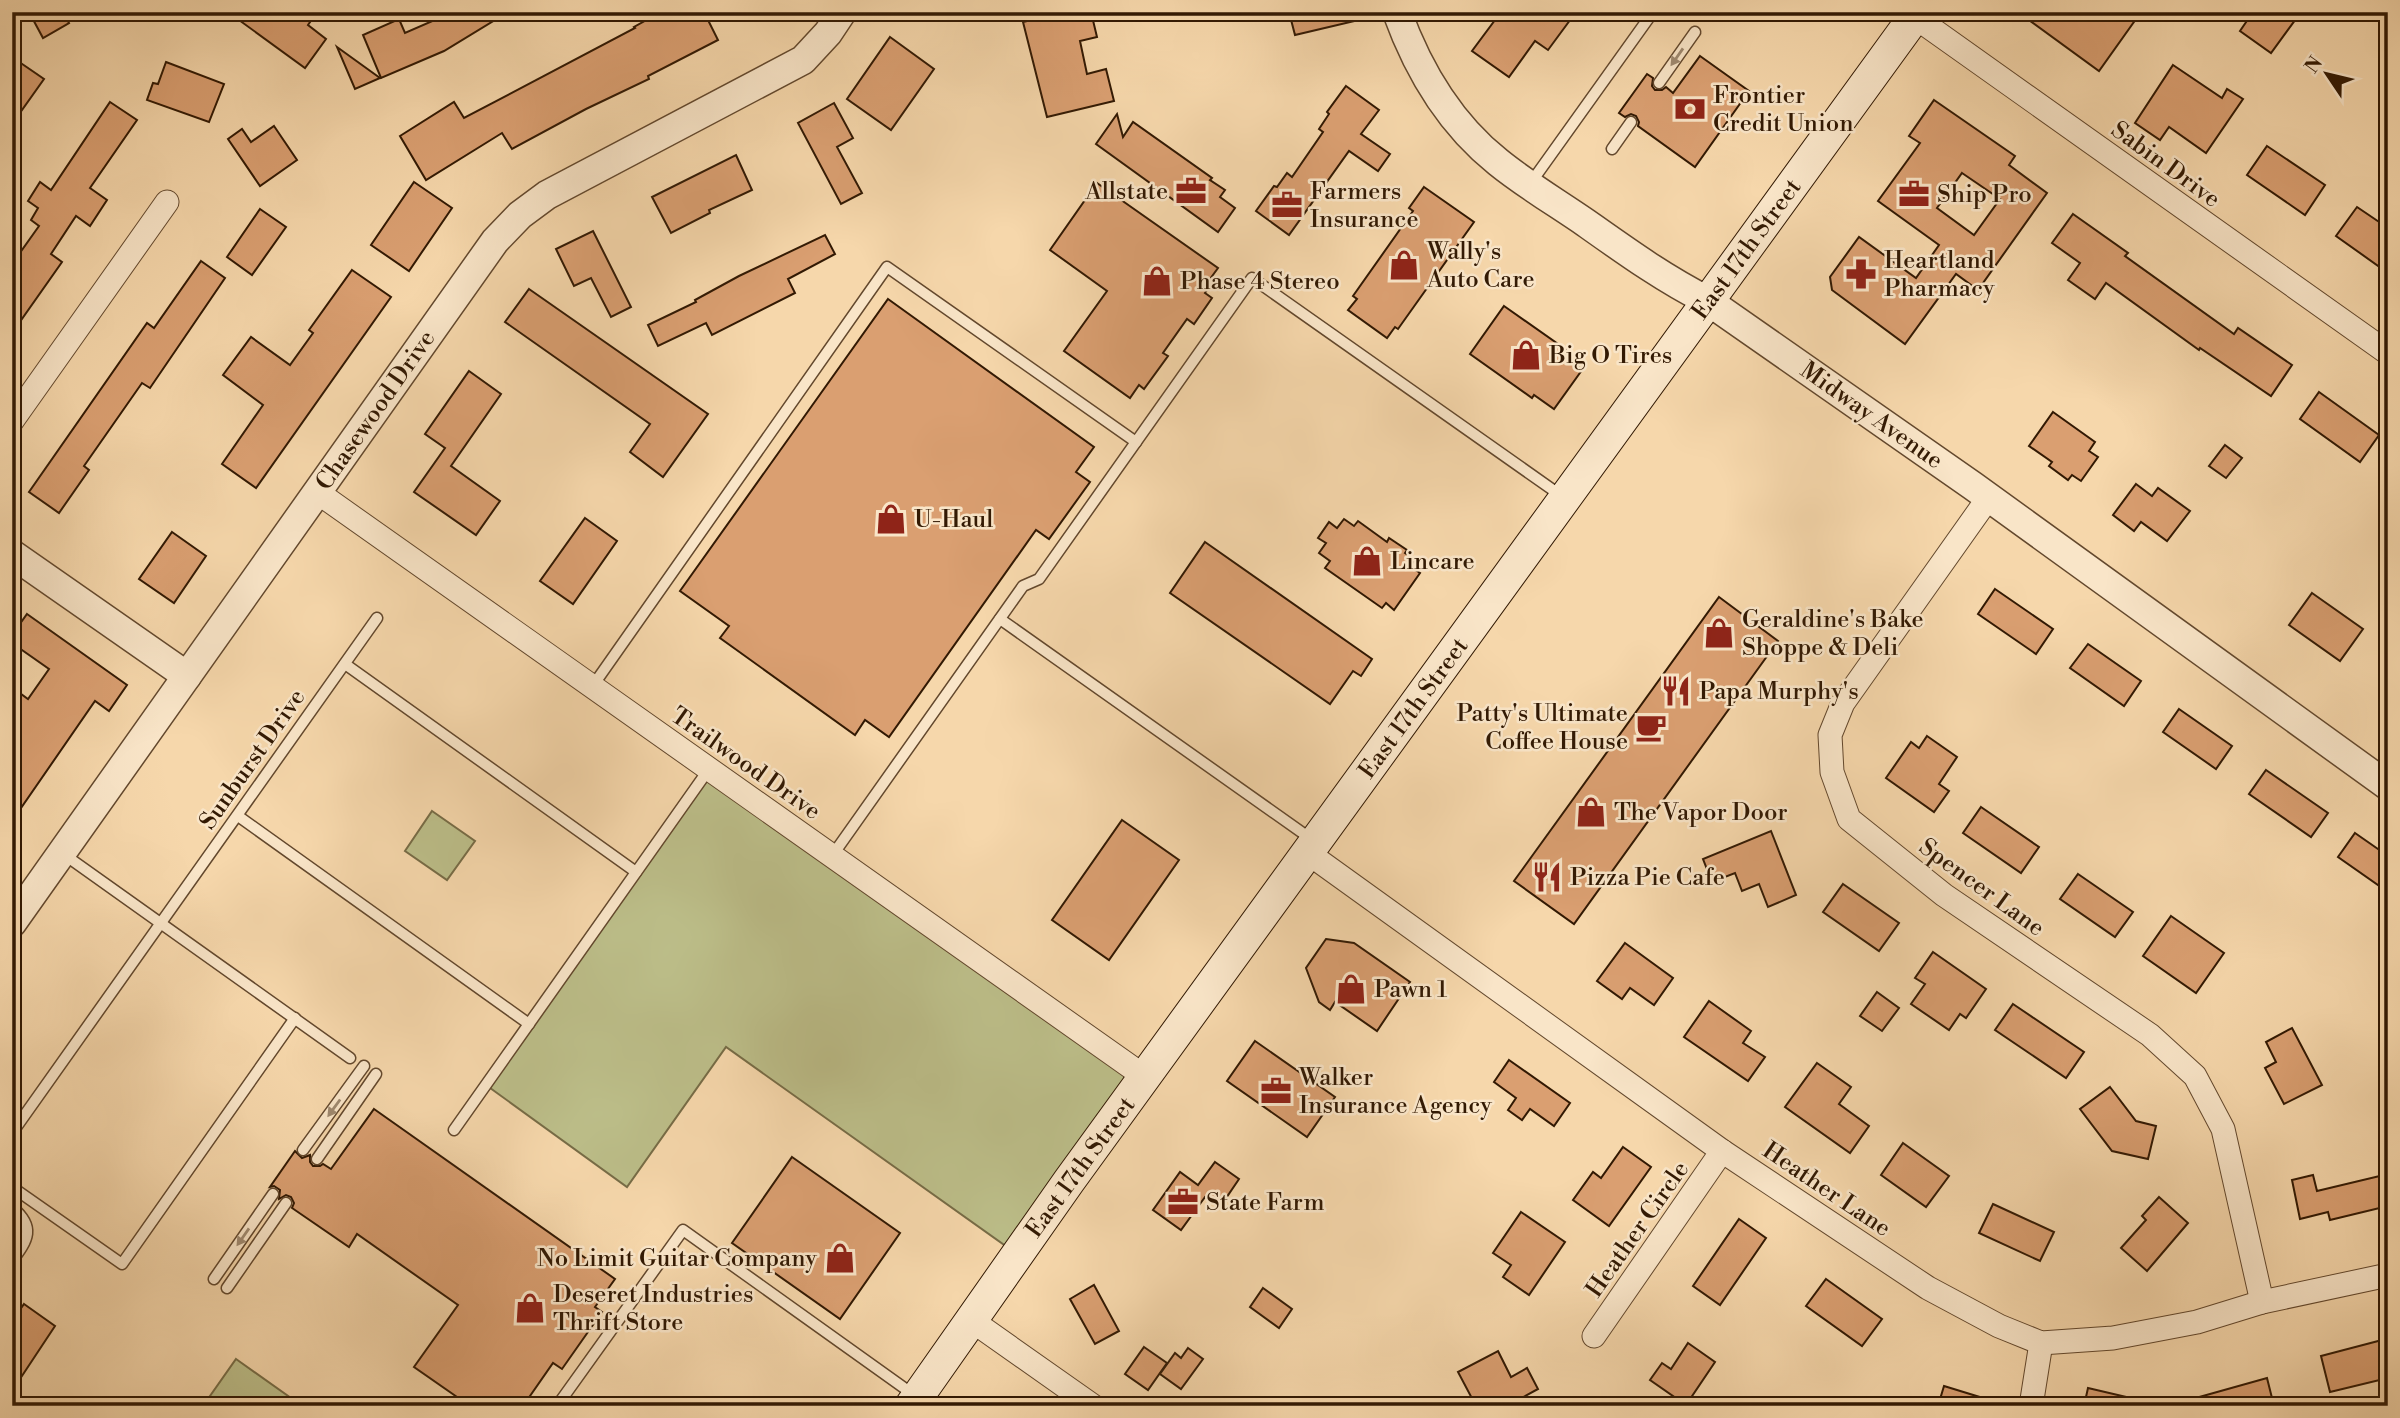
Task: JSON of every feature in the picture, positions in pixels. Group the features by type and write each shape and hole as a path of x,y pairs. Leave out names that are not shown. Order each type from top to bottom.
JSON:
{"main road":[{"name":"East 17th Street","path":"914,1401 1145,1077 1916,14"}],"street":[{"name":"Chasewood Drive","path":"12,923 495,241 520,215 547,195 803,60 828,33 842,12"},
{"name":"Midway Avenue","path":"1397,12 1415,57 1435,94 1470,136 1497,162 1670,282 1708,301 1989,496 2388,786"},
{"name":"Sabin Drive","path":"1916,14 2388,353"},
{"path":"12,421 167,202"},
{"name":"Trailwood Drive","path":"317,492 1145,1077"},
{"name":"Spencer Lane","path":"1989,496 1843,703 1830,735 1832,772 1849,819 1944,895 2150,1035 2195,1076 2223,1129 2262,1302"},
{"path":"12,554 187,676"},
{"name":"Heather Lane","path":"1312,848 1722,1151 1928,1288 1999,1326 2041,1343 2113,1338 2197,1322 2262,1302 2388,1275"},
{"name":"Heather Circle","path":"1594,1336 1722,1151"},
{"path":"971,1320 1093,1406"},
{"path":"2031,1406 2041,1343"}],"lane":[{"path":"1530,184 1653,12"},
{"path":"1659,83 1695,32"},
{"path":"1612,149 1631,121"},
{"path":"592,687 887,267 1136,442"},
{"path":"832,856 1023,586 1039,579 1252,278 1566,500"},
{"name":"Sunburst Drive","path":"12,1133 377,618"},
{"path":"1000,619 1312,848"},
{"path":"345,664 636,872"},
{"path":"454,1130 709,769"},
{"path":"238,816 529,1024"},
{"path":"62,853 350,1058"},
{"path":"12,1187 122,1264 295,1018"},
{"path":"303,1150 364,1066"},
{"path":"317,1159 376,1073"},
{"path":"214,1279 273,1194"},
{"path":"227,1288 286,1203"},
{"path":"12,1207 23,1216 28,1231 25,1243 12,1261"},
{"path":"557,1406 682,1230 914,1401"}],"green space":[{"path":"709,769 1145,1077 1017,1254 726,1047 627,1187 486,1085"},
{"path":"432,811 475,841 447,880 405,851"},
{"path":"236,1359 298,1403 296,1406 203,1406"}],"building":[{"path":"29,12 63,12 69,23 43,38"},
{"path":"228,12 317,12 308,25 326,39 305,68"},
{"path":"453,12 508,12 444,51 381,78 363,35 399,19 405,33"},
{"path":"661,12 704,12 718,40 648,76 649,79 512,149 502,133 426,180 400,136 454,102 464,118"},
{"path":"1064,12 1091,12 1097,37 1080,41 1087,74 1106,69 1114,101 1047,117 1023,22"},
{"path":"1289,12 1362,12 1363,19 1295,35"},
{"path":"1501,12 1576,12 1548,50 1535,41 1509,77 1472,51"},
{"path":"2018,12 2141,12 2099,71"},
{"path":"2253,12 2301,12 2271,53 2240,31"},
{"path":"890,37 934,69 891,130 847,99"},
{"path":"337,47 380,78 355,89"},
{"path":"1700,56 1749,91 1695,167 1638,126 1636,116 1631,114 1625,117 1619,113 1647,74 1653,78 1652,86 1655,90 1666,87 1673,93"},
{"path":"12,57 44,79 12,124"},
{"path":"166,62 224,84 209,122 147,100 153,83 158,84"},
{"path":"2173,65 2222,98 2227,89 2243,99 2206,153 2169,127 2160,140 2135,123"},
{"path":"1346,86 1379,110 1361,134 1390,154 1378,171 1349,151 1289,235 1256,211 1287,173 1292,177 1323,132 1319,129 1329,114 1327,112"},
{"path":"1934,100 2015,156 2009,165 2047,193 1978,290 1956,274 1905,344 1832,290 1830,277 1859,237 1916,278 1939,245 1878,201 1920,143 1909,136","holes":["1962,173 2000,199 1974,235 1937,208"]},
{"path":"110,102 137,120 90,188 107,200 90,226 76,216 51,254 62,262 12,333 12,264 39,226 31,220 38,208 28,201 40,182 51,190"},
{"path":"834,103 853,138 837,147 862,193 841,204 798,123"},
{"path":"1117,114 1123,137 1133,122 1225,190 1220,197 1235,208 1218,232 1096,144"},
{"path":"274,126 297,160 260,186 228,139 242,129 251,142"},
{"path":"2267,146 2325,185 2305,215 2247,175"},
{"path":"736,155 752,190 709,210 710,213 671,233 652,197"},
{"path":"414,182 452,208 409,271 371,245"},
{"path":"1097,183 1218,268 1205,293 1212,298 1194,324 1187,319 1163,353 1168,356 1144,389 1139,385 1130,398 1064,351 1107,291 1050,250"},
{"path":"1424,187 1474,222 1398,329 1395,327 1387,338 1348,310 1357,299 1353,296 1413,211 1409,208"},
{"path":"2357,207 2388,228 2388,273 2336,236"},
{"path":"260,209 286,227 252,275 227,257"},
{"path":"2073,214 2128,253 2125,256 2234,334 2238,328 2292,365 2271,396 2200,348 2199,350 2106,283 2095,299 2068,280 2080,263 2052,243"},
{"path":"593,231 631,307 611,317 591,278 574,286 556,249"},
{"path":"825,235 835,254 788,279 795,293 712,335 706,323 658,346 648,325 696,302 695,300 739,276"},
{"path":"201,261 225,278 150,388 142,383 84,466 89,470 59,513 29,492 147,323 154,328"},
{"path":"352,270 391,297 256,488 222,464 263,405 223,375 251,337 290,365 313,333 309,330"},
{"path":"529,289 708,414 663,477 630,452 650,424 505,322"},
{"path":"888,299 1094,447 1076,472 1090,482 1049,539 1036,530 889,737 865,720 855,735 720,638 729,626 680,591"},
{"path":"1504,306 1568,351 1564,357 1582,370 1554,409 1534,395 1532,398 1470,354"},
{"path":"469,371 501,394 451,466 500,501 476,535 414,492 445,448 425,434"},
{"path":"2319,392 2379,435 2360,462 2300,419"},
{"path":"2053,412 2095,442 2089,451 2098,457 2081,481 2072,475 2068,480 2049,466 2052,462 2029,446"},
{"path":"2225,445 2242,458 2226,478 2209,466"},
{"path":"2136,484 2152,496 2158,488 2190,511 2167,541 2141,522 2134,531 2113,515"},
{"path":"585,518 617,541 573,604 540,581"},
{"path":"1344,519 1354,526 1358,521 1387,542 1389,538 1407,550 1405,553 1415,560 1410,566 1420,573 1394,610 1386,603 1382,608 1325,568 1330,561 1319,553 1326,543 1318,538 1329,522 1337,528"},
{"path":"172,532 206,556 174,603 139,579"},
{"path":"1205,542 1372,659 1361,676 1353,671 1330,704 1170,593"},
{"path":"1995,589 2053,629 2036,654 1978,614"},
{"path":"2312,593 2363,629 2340,661 2289,625"},
{"path":"1719,597 1778,641 1574,924 1514,881"},
{"path":"27,614 127,685 109,711 95,701 12,821 12,706 21,694 28,699 49,669 12,643 12,635"},
{"path":"2088,644 2141,681 2124,706 2070,668"},
{"path":"2179,709 2232,746 2216,769 2163,732"},
{"path":"1927,736 1957,757 1939,784 1949,791 1934,812 1886,778 1911,742 1919,748"},
{"path":"2266,770 2328,813 2311,837 2249,794"},
{"path":"1981,807 2039,847 2021,873 1963,833"},
{"path":"1122,820 1179,860 1109,960 1052,920"},
{"path":"1771,831 1796,895 1768,907 1759,884 1742,891 1735,873 1712,882 1703,859"},
{"path":"2355,833 2388,856 2388,892 2338,857"},
{"path":"2078,874 2133,912 2115,937 2060,899"},
{"path":"1843,884 1899,923 1879,951 1823,912"},
{"path":"2171,916 2224,953 2196,993 2143,956"},
{"path":"1326,939 1354,943 1410,982 1377,1031 1335,1002 1330,1010 1319,1002 1306,968"},
{"path":"1625,943 1673,978 1654,1005 1630,988 1622,999 1597,981"},
{"path":"1933,952 1986,989 1966,1018 1960,1014 1949,1030 1911,1004 1925,984 1915,978"},
{"path":"1877,992 1899,1008 1882,1031 1860,1016"},
{"path":"1709,1001 1751,1031 1743,1043 1765,1057 1748,1081 1684,1037"},
{"path":"2013,1004 2084,1052 2066,1078 1995,1030"},
{"path":"2292,1028 2322,1085 2284,1104 2265,1068 2276,1062 2266,1042"},
{"path":"1255,1041 1335,1097 1307,1137 1227,1081"},
{"path":"1509,1060 1570,1103 1554,1126 1530,1109 1522,1120 1508,1110 1516,1098 1494,1082"},
{"path":"1817,1063 1851,1087 1839,1104 1869,1126 1850,1153 1785,1107"},
{"path":"2110,1087 2136,1121 2156,1126 2148,1159 2112,1151 2080,1109"},
{"path":"374,1109 615,1279 595,1307 602,1312 562,1369 553,1363 523,1406 470,1406 414,1367 458,1305 357,1234 349,1247 292,1208 294,1203 291,1197 286,1195 279,1199 280,1190 274,1186 270,1187 295,1151 302,1158 310,1155 313,1166 323,1164 331,1169"},
{"path":"1903,1143 1949,1176 1926,1207 1881,1175"},
{"path":"1623,1147 1651,1167 1609,1226 1573,1200 1593,1172 1601,1178"},
{"path":"792,1157 900,1233 840,1319 732,1243"},
{"path":"1215,1162 1239,1179 1220,1207 1205,1197 1181,1230 1153,1210 1180,1172 1198,1185"},
{"path":"2388,1174 2388,1206 2330,1220 2328,1212 2300,1219 2292,1180 2313,1175 2317,1191"},
{"path":"2159,1197 2188,1223 2147,1271 2121,1248 2146,1220 2142,1216"},
{"path":"1993,1204 2054,1232 2040,1261 1979,1233"},
{"path":"1521,1212 1565,1242 1529,1295 1503,1277 1511,1265 1493,1253"},
{"path":"1739,1219 1766,1238 1720,1305 1693,1286"},
{"path":"1826,1279 1882,1319 1862,1346 1806,1306"},
{"path":"1094,1285 1119,1331 1095,1344 1070,1299"},
{"path":"1263,1288 1292,1309 1279,1328 1250,1307"},
{"path":"24,1304 55,1326 12,1391 12,1321"},
{"path":"2382,1340 2388,1362 2388,1378 2330,1392 2321,1356"},
{"path":"1688,1343 1715,1362 1686,1405 1650,1380 1662,1363 1671,1369"},
{"path":"1144,1347 1167,1363 1148,1390 1125,1374"},
{"path":"1188,1348 1203,1359 1181,1389 1160,1374 1175,1353 1181,1358"},
{"path":"1498,1351 1511,1377 1527,1368 1538,1389 1507,1406 1476,1406 1458,1372"},
{"path":"2267,1378 2274,1406 2186,1406 2185,1401"},
{"path":"1944,1386 1996,1402 1995,1406 1938,1406"},
{"path":"2088,1388 2135,1399 2134,1406 2084,1406"}],"place":[{"name":"Frontier Credit Union","path":"1690,109"},
{"name":"Allstate","path":"1191,191"},
{"name":"Ship Pro","path":"1914,194"},
{"name":"Farmers Insurance","path":"1287,205"},
{"name":"Wally's Auto Care","path":"1404,265"},
{"name":"Heartland Pharmacy","path":"1861,274"},
{"name":"Phase 4 Stereo","path":"1157,281"},
{"name":"Big O Tires","path":"1526,355"},
{"name":"U-Haul","path":"891,519"},
{"name":"Lincare","path":"1367,561"},
{"name":"Geraldine's Bake Shoppe & Deli","path":"1719,633"},
{"name":"Papa Murphy's","path":"1676,691"},
{"name":"Patty's Ultimate Coffee House","path":"1651,727"},
{"name":"The Vapor Door","path":"1591,812"},
{"name":"Pizza Pie Cafe","path":"1547,877"},
{"name":"Pawn 1","path":"1351,989"},
{"name":"Walker Insurance Agency","path":"1276,1091"},
{"name":"State Farm","path":"1183,1202"},
{"name":"No Limit Guitar Company","path":"840,1258"},
{"name":"Deseret Industries Thrift Store","path":"530,1308"}]}
